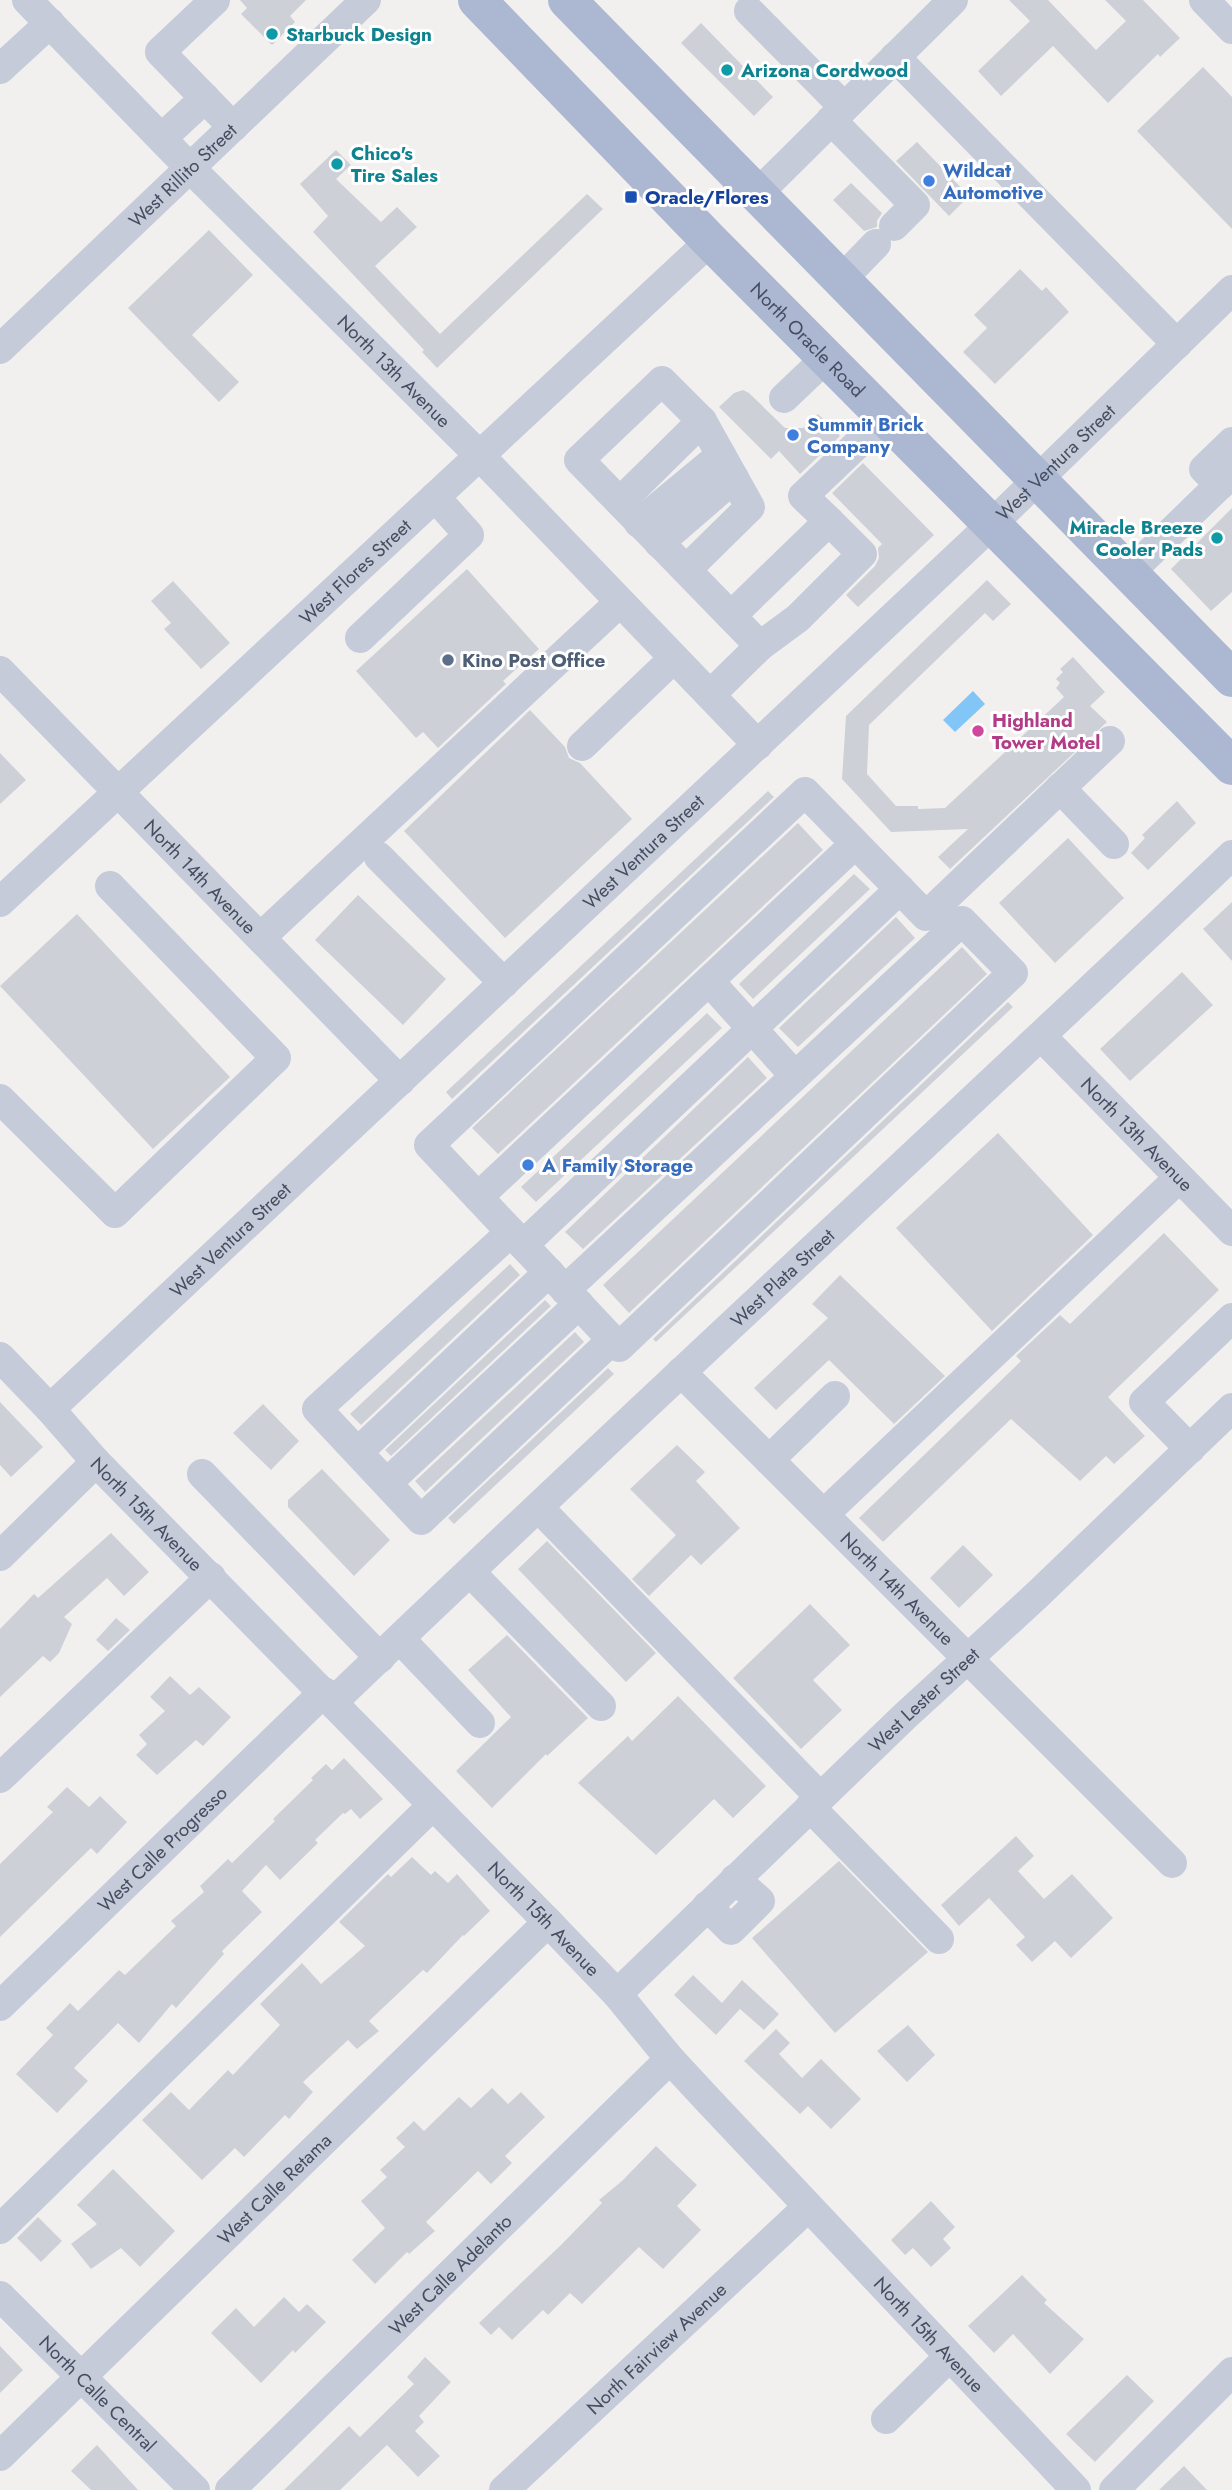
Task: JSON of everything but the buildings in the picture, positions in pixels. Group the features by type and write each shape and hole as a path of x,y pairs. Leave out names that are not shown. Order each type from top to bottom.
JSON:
{"main road":[{"name":"North Oracle Road","path":"477,0 826,359 1232,766"},
{"path":"568,0 1129,573 1227,663"}],"street":[{"name":"North 13th Avenue","path":"27,0 190,168 480,456 758,745"},
{"path":"215,0 160,52 233,127"},
{"name":"West Rillito Street","path":"0,349 366,0"},
{"path":"758,193 953,0"},
{"path":"749,11 915,205 842,279"},
{"path":"0,69 50,23"},
{"path":"895,57 1177,344"},
{"path":"162,138 205,98"},
{"name":"West Flores Street","path":"0,902 710,241"},
{"name":"West Ventura Street","path":"50,1409 991,525 1232,290"},
{"path":"784,398 826,359"},
{"path":"686,570 750,507 702,421 662,381 579,460 639,523 760,646"},
{"path":"710,695 760,646 798,618 862,554 803,496 885,418"},
{"path":"639,523 702,421"},
{"path":"1129,573 1226,479 1204,469 1232,442"},
{"path":"639,523 727,466"},
{"path":"359,638 469,535 435,497"},
{"path":"731,616 829,521"},
{"path":"261,937 620,601"},
{"path":"582,746 674,657"},
{"name":"North 14th Avenue","path":"0,671 400,1081"},
{"path":"358,1452 564,1289 795,1076 952,911 1060,788 1110,741"},
{"path":"1060,788 1114,844"},
{"path":"805,792 926,916 952,911 1013,973 619,1347 429,1144 805,792"},
{"path":"478,1197 855,844"},
{"name":"West Plata Street","path":"328,1697 390,1649 1232,855"},
{"path":"379,857 504,983"},
{"path":"0,1099 115,1213 276,1058 110,886"},
{"path":"612,1340 421,1520 317,1409 517,1238 752,1029 900,889"},
{"path":"709,981 795,1076"},
{"name":"North 13th Avenue","path":"1042,1037 1232,1231"},
{"path":"824,1514 1179,1178"},
{"path":"387,1483 564,1289"},
{"path":"1189,1448 1144,1402 1232,1318"},
{"name":"North 15th Avenue","path":"0,1357 96,1462 617,1994 670,2059 1076,2490"},
{"name":"North 14th Avenue","path":"681,1372 1172,1863"},
{"path":"769,1460 835,1396"},
{"name":"West Lester Street","path":"617,1994 815,1802 1232,1408"},
{"path":"0,1556 96,1462"},
{"path":"202,1474 390,1649 480,1723"},
{"path":"539,1508 815,1802 939,1939"},
{"path":"470,1572 601,1706"},
{"path":"0,1778 211,1577"},
{"name":"West Calle Progresso","path":"0,2006 328,1697"},
{"path":"0,2230 433,1805"},
{"name":"West Calle Retama","path":"0,2456 548,1922"},
{"name":"West Calle Adelanto","path":"230,2490 670,2059"},
{"name":"North Fairview Avenue","path":"504,2490 808,2207"},
{"name":"North Calle Central","path":"0,2296 195,2490"},
{"path":"886,2419 949,2357"},
{"path":"1114,2490 1232,2372"}],"water":[{"path":"973,691 985,704 955,732 943,720"}],"place":[{"name":"Starbuck Design","path":"272,34"},
{"name":"Arizona Cordwood","path":"727,70"},
{"name":"Chico's Tire Sales","path":"337,164"},
{"name":"Wildcat Automotive","path":"929,181"},
{"name":"Oracle/Flores","path":"631,197"},
{"name":"Summit Brick Company","path":"793,435"},
{"name":"Miracle Breeze Cooler Pads","path":"1217,538"},
{"name":"Kino Post Office","path":"448,660"},
{"name":"Highland Tower Motel","path":"978,731"},
{"name":"A Family Storage","path":"528,1165"}]}
